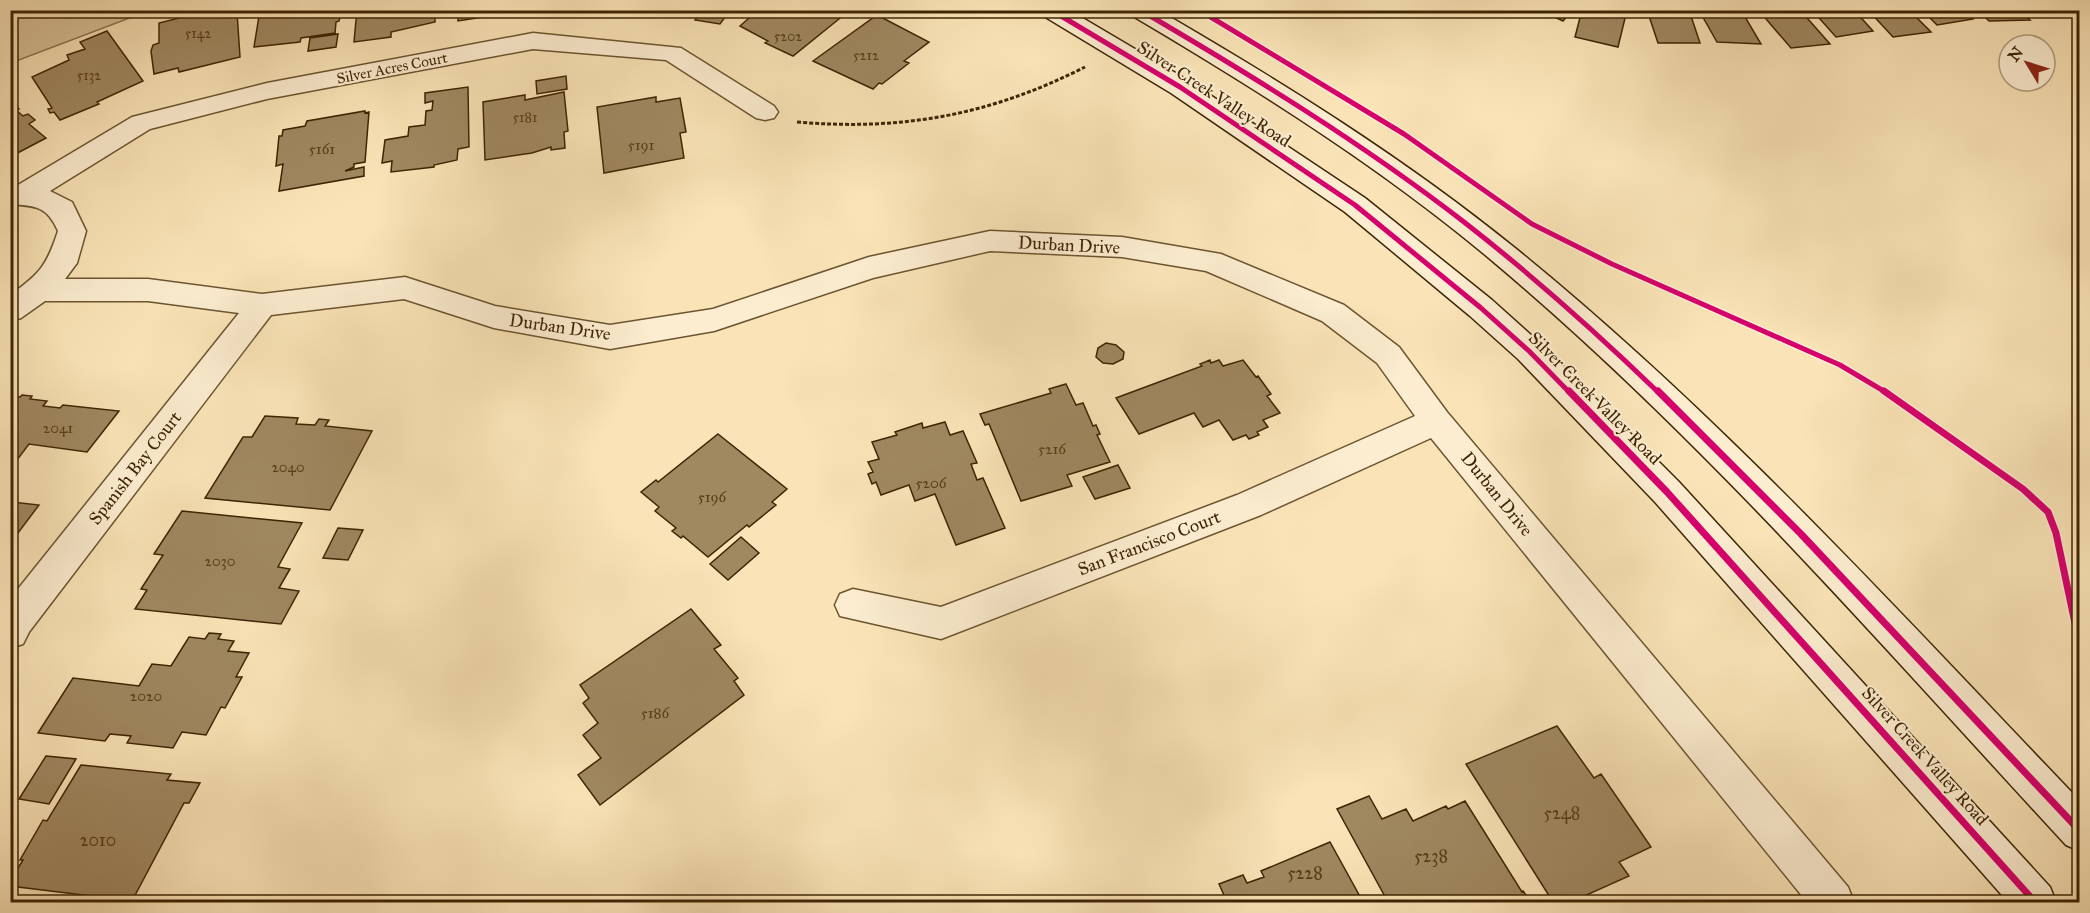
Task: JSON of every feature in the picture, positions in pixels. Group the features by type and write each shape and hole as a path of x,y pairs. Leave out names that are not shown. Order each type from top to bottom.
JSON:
{"street":[{"name":"Silver Creek Valley Road","path":"1051,10 1180,87 1355,205 1481,308 1529,351 1667,492 2035,903"},
{"name":"Silver Creek Valley Road","path":"1140,10 1241,71 1376,158 1504,255 1590,328 1649,382 1736,468 2079,831"},
{"name":"Silver Acres Court","path":"17,194 141,123 267,91 533,42 672,53 765,112"},
{"path":"10,310 39,290 63,263 72,231 62,208 40,197 17,194"},
{"name":"Durban Drive","path":"39,290 148,290 262,305 405,288 494,317 610,337 714,320 869,268 990,241 1122,247 1211,261 1333,313 1388,355 1436,421 1828,901"},
{"name":"Spanish Bay Court","path":"10,632 16,620 262,305"},
{"name":"San Francisco Court","path":"853,605 941,623 1249,505 1436,421"}],"path":[{"path":"765,112 780,119 833,125 889,125 932,120 992,108 1045,89 1117,48"}],"shaded area":[{"path":"11,10 148,10 148,11 11,63"}],"building":[{"path":"211,10 237,12 240,57 179,72 178,68 154,74 151,51 153,45 159,43 159,23"},
{"path":"260,10 342,11 339,21 336,22 335,33 301,38 300,42 254,47"},
{"path":"357,10 435,10 435,22 391,32 391,37 354,42"},
{"path":"458,10 509,10 510,13 458,21"},
{"path":"701,10 728,13 720,24 695,20"},
{"path":"758,10 850,10 793,56 765,43 768,41 740,26"},
{"path":"1540,10 1563,10 1569,14 1563,21"},
{"path":"1582,10 1627,10 1618,47 1575,37"},
{"path":"1647,10 1689,10 1700,43 1658,43"},
{"path":"1741,10 1761,44 1717,42 1700,12"},
{"path":"1800,10 1830,44 1791,48 1760,12"},
{"path":"1812,10 1854,10 1873,31 1836,37"},
{"path":"1868,10 1909,10 1931,32 1893,37"},
{"path":"1922,10 1964,10 1973,19 1937,25"},
{"path":"1978,10 2019,10 2030,20 1989,21"},
{"path":"877,15 929,42 904,61 909,63 882,84 879,83 873,89 813,61"},
{"path":"107,31 143,81 97,102 99,104 60,120 54,112 50,113 48,109 52,108 32,77 69,60 67,55 85,49 80,42"},
{"path":"338,34 336,47 308,51 310,38"},
{"path":"566,76 567,89 537,94 536,81"},
{"path":"468,87 469,147 458,149 457,160 434,165 434,167 391,172 392,161 382,163 385,140 408,136 409,127 425,125 426,111 432,110 433,101 425,103 425,93"},
{"path":"564,92 568,131 564,132 565,148 551,150 551,147 532,153 485,160 483,102 525,95 525,100"},
{"path":"656,97 656,102 680,98 686,132 680,133 684,158 604,173 597,107"},
{"path":"10,99 19,109 16,110 23,116 28,114 35,120 29,124 46,138 10,157"},
{"path":"365,111 365,113 369,112 365,162 354,164 354,167 345,171 364,167 364,176 279,191 283,164 276,166 279,136 282,136 283,130 305,126 307,121"},
{"path":"1106,343 1116,345 1124,352 1123,359 1113,364 1103,363 1096,357 1098,348"},
{"path":"1210,360 1211,363 1219,360 1223,366 1243,360 1256,377 1258,376 1271,394 1267,396 1280,413 1263,420 1268,427 1257,432 1259,435 1249,439 1246,435 1233,440 1219,420 1203,427 1194,413 1139,434 1116,398 1202,366 1200,364"},
{"path":"1066,384 1076,405 1083,403 1093,426 1096,425 1100,434 1097,435 1110,462 1067,475 1072,486 1021,501 989,424 985,425 980,414 1051,393 1049,389"},
{"path":"22,395 32,396 30,399 47,401 43,406 60,408 63,405 119,411 87,452 29,444 17,460 10,459 10,396 20,397"},
{"path":"265,416 298,418 296,424 315,425 319,419 329,420 325,426 372,431 330,510 205,498 243,437 252,437"},
{"path":"945,422 950,435 963,431 977,463 971,464 977,480 983,478 1005,528 956,545 935,494 915,501 909,485 881,495 876,482 872,484 868,474 873,472 868,462 879,459 872,442 897,435 895,432 922,423 923,428"},
{"path":"718,434 787,489 772,502 776,505 708,557 683,536 681,538 672,531 676,528 655,511 659,507 641,492 656,480 658,482"},
{"path":"1118,465 1130,488 1095,499 1083,477"},
{"path":"12,502 39,505 15,537 10,536"},
{"path":"182,511 302,523 278,567 290,569 279,588 299,591 281,624 135,609 147,590 141,589 163,555 154,554"},
{"path":"338,528 363,530 348,560 323,558"},
{"path":"741,537 759,553 728,580 710,564"},
{"path":"691,609 721,645 714,649 738,678 734,681 744,695 600,805 578,775 601,758 583,735 598,723 583,703 589,698 580,685"},
{"path":"209,633 221,634 218,639 234,641 228,651 249,653 236,677 242,677 225,708 221,707 206,735 182,732 173,748 127,743 131,736 110,734 105,741 38,733 73,678 139,686 152,664 171,666 189,637 205,639"},
{"path":"1557,726 1594,778 1601,774 1651,847 1619,862 1629,876 1571,902 1553,902 1466,764"},
{"path":"46,756 76,759 49,804 19,799"},
{"path":"81,765 171,774 167,780 200,783 189,803 184,803 132,901 10,886 10,881 23,860 20,860 43,820 47,821"},
{"path":"1369,796 1382,819 1406,809 1413,821 1446,806 1448,809 1465,801 1522,892 1531,902 1388,902 1337,809"},
{"path":"1330,842 1363,902 1227,902 1219,884 1243,875 1247,883 1264,877 1261,871"}],"cycle path":[{"path":"1051,10 1180,87 1355,205 1481,308 1529,351 1667,492 2035,902"},
{"path":"1140,10 1282,95 1374,157 1463,222 1583,322 1657,391 1801,534 2080,831"},
{"path":"1199,10 1404,134 1532,224 1612,264 1840,365 1892,396 2023,489 2048,512 2056,533 2080,647"}]}
